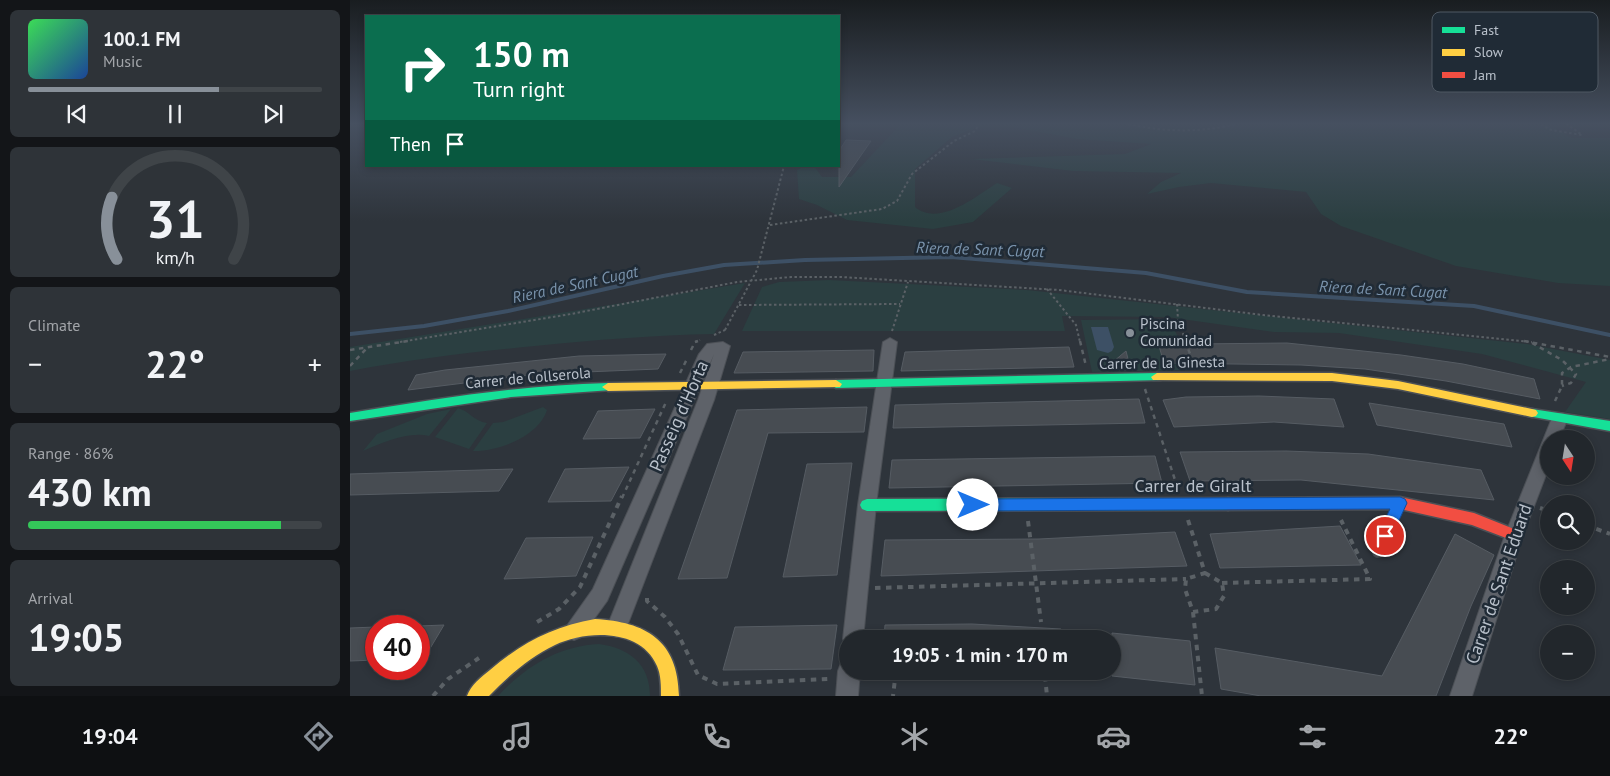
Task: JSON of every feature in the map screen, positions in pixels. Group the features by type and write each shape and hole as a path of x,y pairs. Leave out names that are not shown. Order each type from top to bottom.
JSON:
{"street":[{"path":"854,630 867,505 890,340"},
{"name":"Passeig d'Horta","path":"574,631 590,611 608,577 682,386 709,349 718,345 724,349 617,627"},
{"name":"Carrer de la Ginesta","path":"710,387 884,382 1089,380 1141,376 1351,379 1398,385 1560,418 1610,426"},
{"name":"Carrer de Collserola","path":"350,417 487,394 577,387 710,387"},
{"path":"1555,430 1560,418"},
{"name":"Carrer de Sant Eduard","path":"1461,696 1514,535 1540,468"},
{"name":"Carrer de Giralt","path":"867,505 1400,503 1474,519 1514,535"},
{"path":"476,696 491,680 522,654 540,644 574,631 596,627 617,627 638,633 655,645 666,663 674,692"}],"lane":[{"path":"1378,552 1400,503"}],"path":[{"path":"770,225 882,209 896,201 898,192 910,182 912,174 936,156"},
{"path":"718,345 756,270 770,225 784,167"},
{"path":"350,350 535,321 752,280 841,276 1048,289 1263,315 1528,341 1610,358"},
{"path":"890,340 908,281"},
{"path":"1048,289 1076,325 1089,380"},
{"path":"738,305 900,304"},
{"path":"1177,304 1178,320 1199,376"},
{"path":"1528,341 1550,352 1571,367 1576,374 1575,380 1562,386 1562,372 1571,367 1610,358"},
{"path":"608,577 585,576 682,386 695,342"},
{"path":"350,366 368,347"},
{"path":"1141,376 1205,573 1222,583 1370,579 1334,503"},
{"path":"1026,505 1040,622"},
{"path":"1595,528 1610,534"},
{"path":"858,589 1186,578 1205,573"},
{"path":"1186,578 1185,589 1193,612 1202,696"},
{"path":"636,579 649,582 647,601 674,626 687,648 698,675 717,684 848,682 895,679 893,696"},
{"path":"1193,612 1216,609 1224,596 1222,583"},
{"path":"1045,680 1047,696"}],"green space":[{"path":"870,156 929,156 915,169 915,207 935,214 957,208 997,183 1012,188 973,222 933,229 847,220 817,205 799,199 797,170 803,167 815,167 822,177 851,177"},
{"path":"1049,156 1610,156 1610,286 1558,283 1456,266 1341,226 1321,214 1306,192 1211,183 1147,194 1161,182 1181,173 1073,171 971,159"},
{"path":"829,280 1027,290 1527,344 1610,360 1610,419 1565,412 1586,382 1482,354 1339,333 1274,332 1167,317 1062,316 1065,331 742,331 762,287 779,282"},
{"path":"745,283 714,334 624,338 512,348 419,359 350,371 350,347"},
{"name":"Piscina Comunidad","path":"1170,319 1192,370 1092,372 1081,320"},
{"path":"543,407 547,410 543,419 527,435 494,449 473,451 493,423 503,422"},
{"path":"458,408 487,423 469,449 435,437"},
{"path":"451,409 429,436 404,436 363,451 377,434 427,414"},
{"path":"599,644 620,649 636,660 646,675 650,696 498,696 519,676 543,660 570,649"}],"water":[{"path":"1091,327 1108,327 1114,347 1112,351 1108,353 1097,350"}],"building":[{"path":"840,156 860,156 839,187"},
{"path":"1287,343 1401,355 1463,364 1534,379 1540,399 1446,381 1365,369 1301,365 1164,363 1159,346 1196,347 1194,344"},
{"path":"1069,347 1074,367 901,371 905,352"},
{"path":"874,350 873,371 734,373 743,352"},
{"path":"1126,351 1130,367 1107,367"},
{"path":"666,354 658,369 537,374 408,390 416,375 445,370 579,356"},
{"path":"1259,396 1334,399 1344,427 1274,422 1174,427 1163,400 1186,397"},
{"path":"1139,399 1145,423 893,428 895,405"},
{"path":"1369,403 1504,424 1512,447 1377,425"},
{"path":"867,407 864,432 768,433 727,578 678,579 737,410"},
{"path":"655,409 640,438 583,439 598,411"},
{"path":"1286,451 1368,454 1481,470 1494,500 1301,480 1190,481 1180,452"},
{"path":"1155,456 1162,483 889,488 892,460"},
{"path":"852,463 837,575 783,577 807,464"},
{"path":"629,467 611,501 548,502 565,469"},
{"path":"513,469 499,491 350,495 350,474"},
{"path":"1340,526 1361,565 1220,568 1210,534"},
{"path":"1175,532 1187,566 881,576 885,540 1039,539"},
{"path":"1455,534 1494,555 1471,606 1436,696 1261,696 1221,689 1215,648 1382,676"},
{"path":"593,537 576,576 504,579 526,538"},
{"path":"972,624 1061,630 885,630 885,625"},
{"path":"444,625 430,649 430,626"},
{"path":"837,625 831,669 723,670 735,627"},
{"path":"365,627 365,660 350,661 350,628"},
{"path":"1121,634 1190,641 1195,685 1121,677"}],"waterway":[{"name":"Riera de Sant Cugat","path":"350,334 424,326 508,311 663,276 724,265 805,260 951,257 1146,273 1247,292 1474,306 1610,335"}],"traffic: fast":[{"path":"836,384 1157,377"},
{"path":"350,417 446,401 511,393 608,387"},
{"path":"1532,413 1610,426"},
{"path":"867,505 1228,504"}],"traffic: slow":[{"path":"1157,377 1332,377 1398,385 1532,413"},
{"path":"608,387 836,384"},
{"path":"476,696 492,680 529,651 550,639 572,631 595,627 617,628 640,636 655,647 660,653 667,669 670,696"}],"traffic: jam":[{"path":"1228,504 1400,503 1474,519 1514,535"}],"place":[{"name":"Piscina Comunidad","path":"1130,333"}],"route":[{"path":"973,505 1400,503 1385,536"}]}
